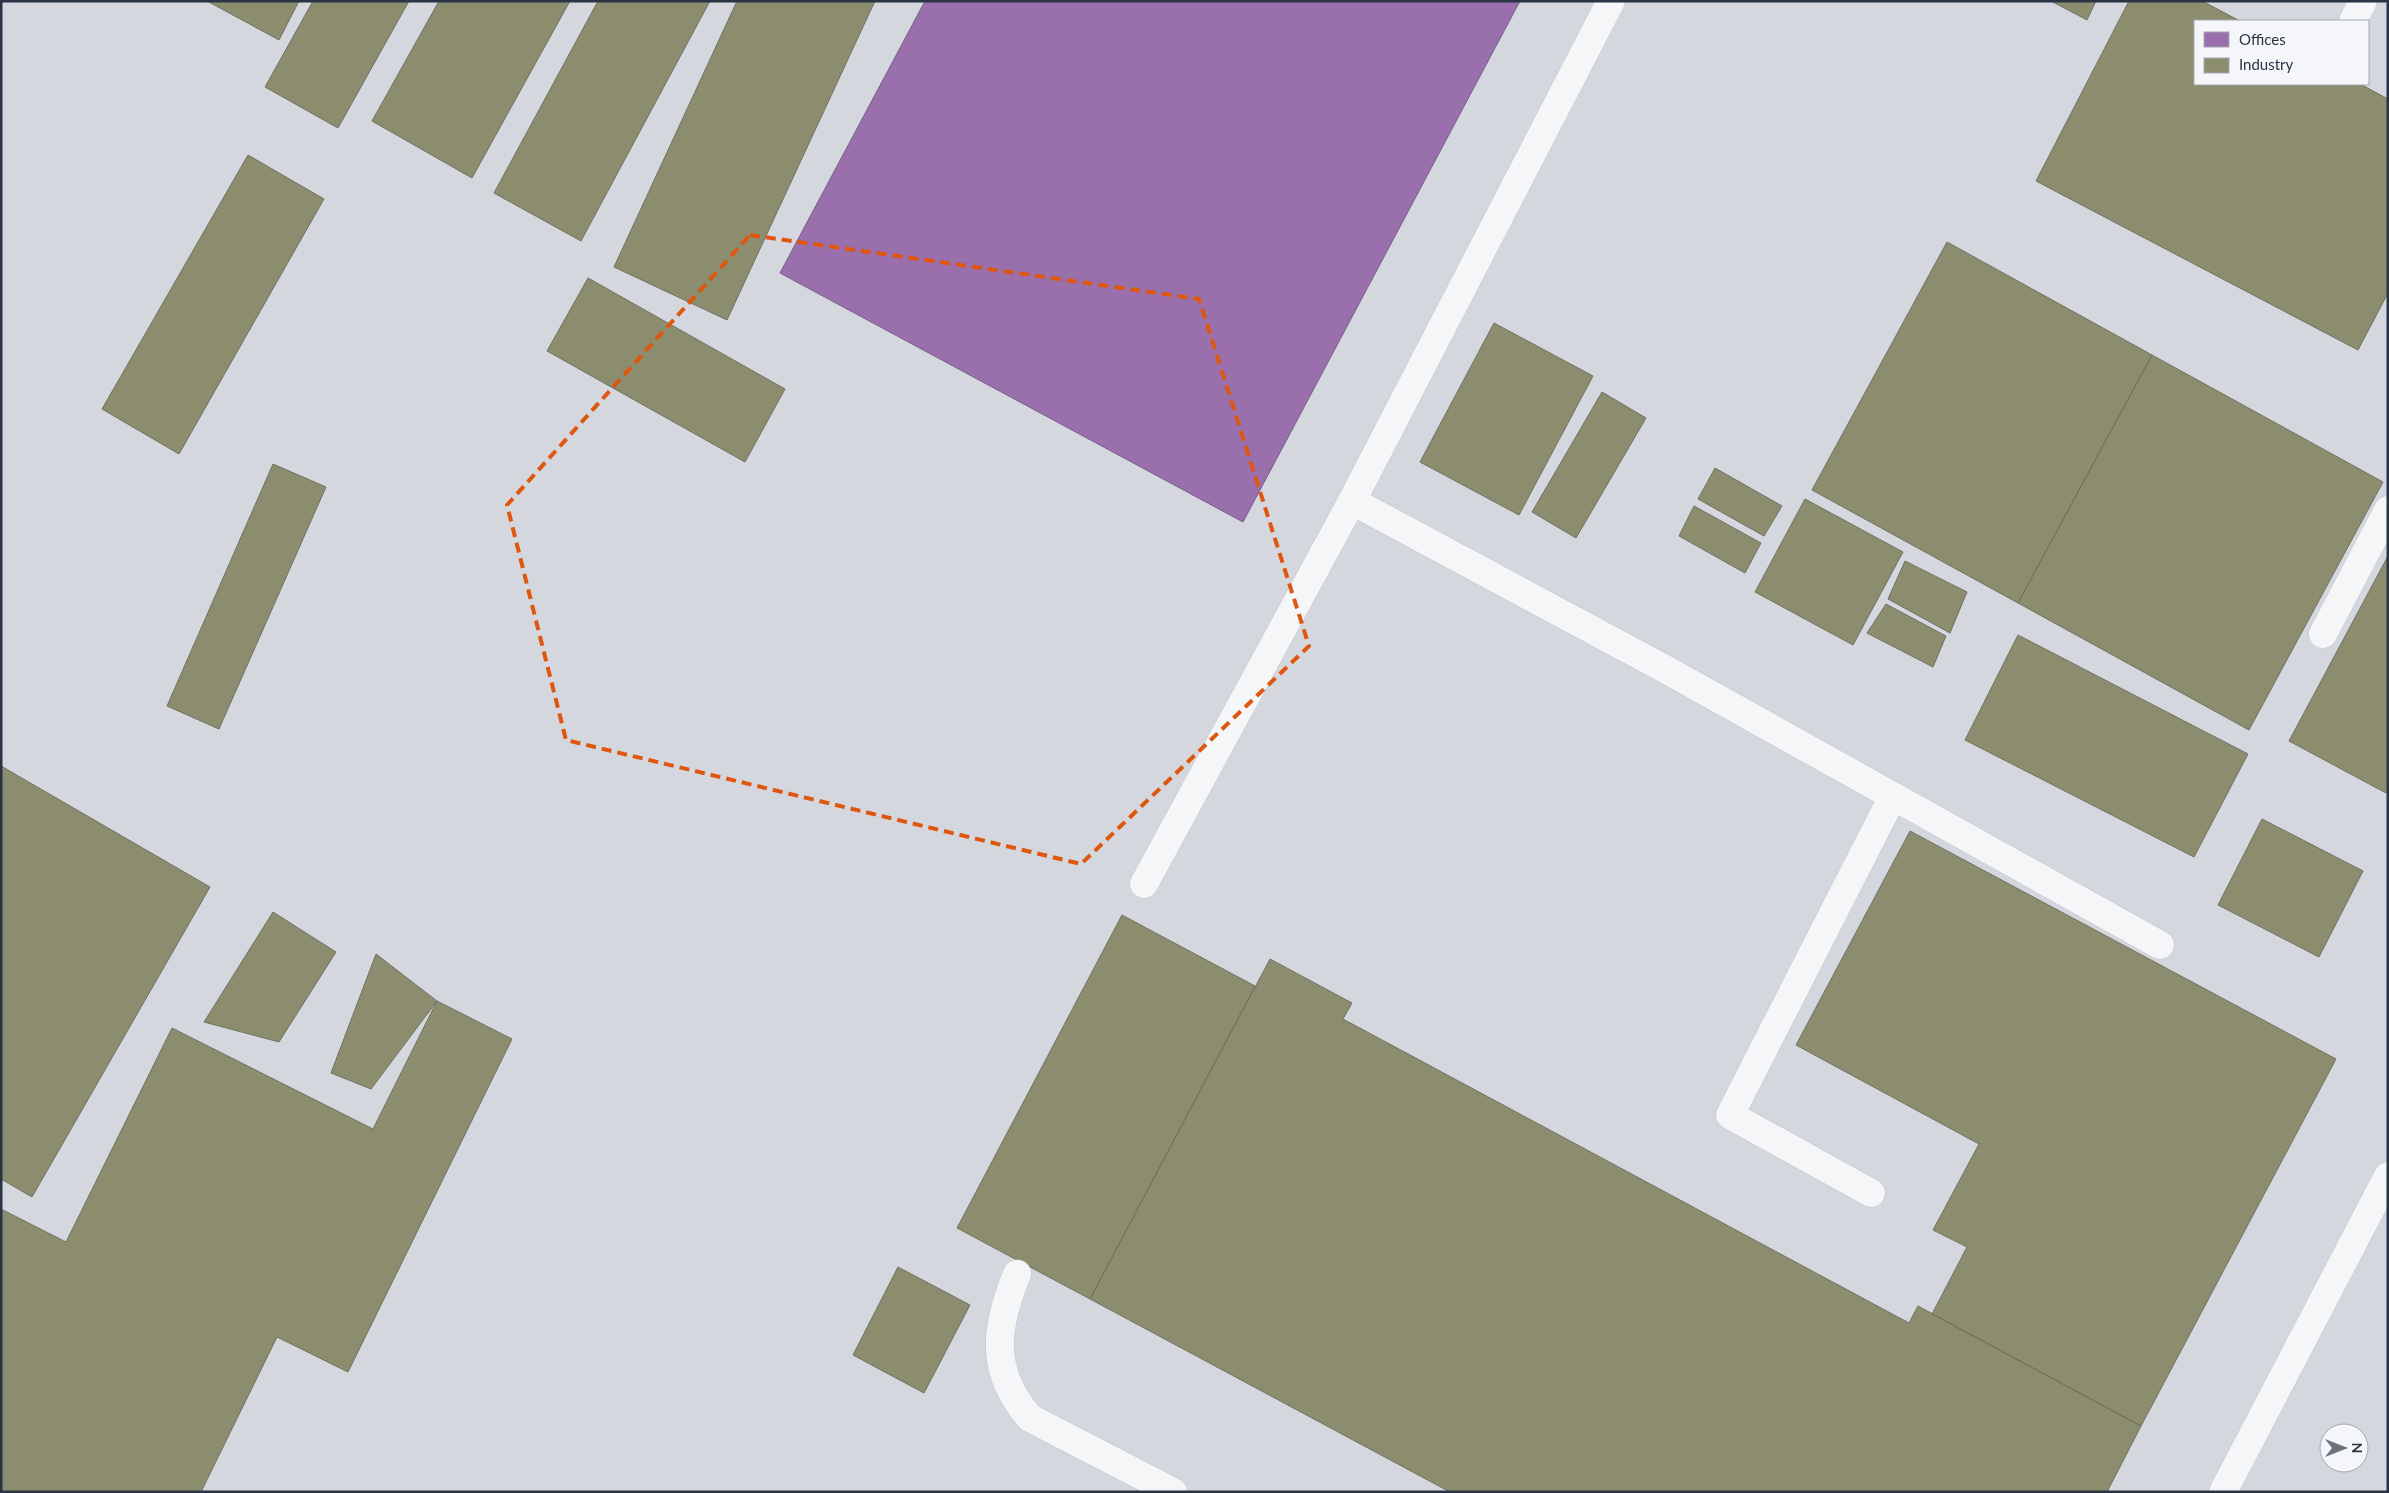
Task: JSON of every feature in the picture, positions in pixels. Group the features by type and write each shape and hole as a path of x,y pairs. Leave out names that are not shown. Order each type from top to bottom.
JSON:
{"lane":[{"path":"1144,884 1352,501 1611,1"},
{"path":"2354,20 2364,1"},
{"path":"1352,501 1656,665 2160,945"},
{"path":"2323,634 2388,510"},
{"path":"1871,1193 1730,1115 1893,796"},
{"path":"2223,1492 2388,1176"},
{"path":"1017,1274 1003,1310 1000,1343 1006,1383 1017,1403 1030,1418 1173,1492"}],"highlighted area":[{"path":"750,235 1199,299 1309,646 1081,864 566,740 507,505"}],"shaded area":[{"path":"1,1 2388,1 2388,1492 1,1492"}],"building: Offices":[{"path":"925,1 1520,1 1243,522 780,273"}],"building: Industry":[{"path":"207,1 299,1 279,40"},
{"path":"313,1 409,1 338,128 265,87"},
{"path":"439,1 570,1 472,178 372,121"},
{"path":"598,1 710,1 581,241 494,193"},
{"path":"737,1 875,1 727,320 614,267"},
{"path":"2051,1 2096,1 2087,20"},
{"path":"2129,1 2202,1 2238,20 2194,20 2194,85 2362,85 2388,99 2388,293 2358,350 2036,181"},
{"path":"248,155 324,199 179,454 102,409"},
{"path":"1947,242 2152,355 2018,603 1812,490"},
{"path":"588,278 785,389 745,462 547,351"},
{"path":"1494,323 1593,376 1519,515 1420,462"},
{"path":"2152,355 2383,482 2249,730 2018,603"},
{"path":"1602,392 1646,418 1576,538 1532,512"},
{"path":"273,464 326,487 219,729 167,706"},
{"path":"1715,468 1782,506 1764,536 1698,499"},
{"path":"1805,499 1903,552 1853,645 1755,592"},
{"path":"1694,506 1761,543 1745,573 1679,536"},
{"path":"2388,556 2388,790 2386,793 2289,741"},
{"path":"1905,561 1967,592 1950,633 1888,599"},
{"path":"1886,604 1946,636 1933,667 1867,633"},
{"path":"2018,635 2248,754 2194,857 1965,740"},
{"path":"1,766 210,887 32,1197 1,1179"},
{"path":"2262,819 2363,871 2319,957 2218,905"},
{"path":"1910,831 2336,1059 2141,1426 1932,1314 1967,1247 1933,1230 1979,1144 1796,1045"},
{"path":"273,912 336,952 279,1042 204,1022"},
{"path":"1122,915 1255,986 1090,1299 957,1228"},
{"path":"376,954 437,1001 371,1089 331,1073"},
{"path":"1270,959 1352,1003 1343,1019 1909,1323 1918,1306 2141,1426 2107,1492 1450,1492 1090,1299"},
{"path":"437,1001 512,1039 348,1372 277,1337 201,1492 1,1492 1,1209 66,1242 172,1028 373,1129"},
{"path":"898,1267 970,1305 924,1393 853,1355"}]}
